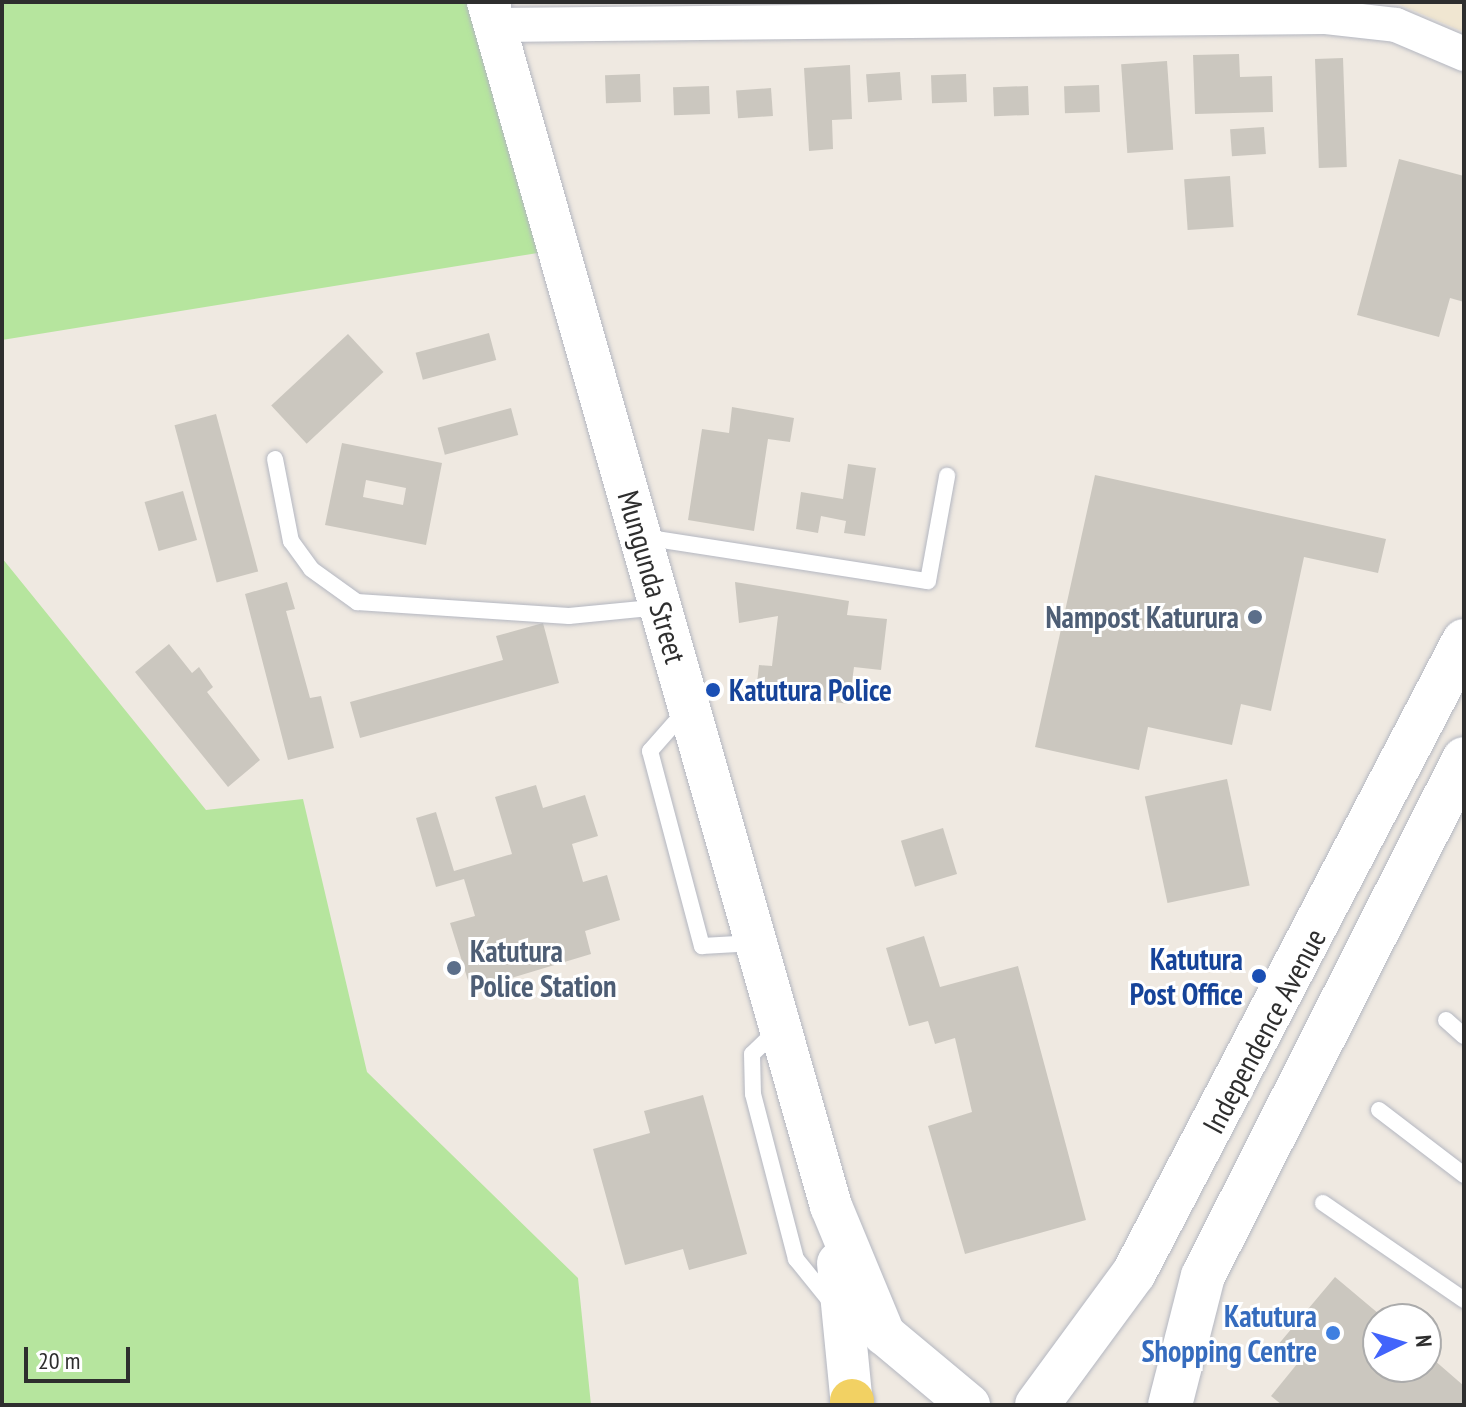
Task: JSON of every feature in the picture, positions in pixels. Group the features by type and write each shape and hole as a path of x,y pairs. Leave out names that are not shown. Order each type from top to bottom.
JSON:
{"main road":[{"name":"Independence Avenue","path":"1037,1405 1134,1273 1464,641"},
{"name":"Independence Avenue","path":"1170,1405 1203,1276 1464,759"}],"street":[{"path":"491,13 1093,9 1365,19 1464,54"},
{"name":"Mungunda Street","path":"491,13 831,1206"},
{"path":"831,1206 852,1404"},
{"path":"831,1206 884,1334 969,1405"}],"lane":[{"path":"275,459 291,541 311,569 357,602 569,616 662,607"},
{"path":"641,537 928,581 947,476"},
{"path":"1446,1020 1464,1036"},
{"path":"780,1028 752,1054 753,1094 796,1259 844,1315"},
{"path":"1379,1110 1464,1175"},
{"path":"1323,1203 1464,1300"}],"shaded area":[{"path":"1361,2 1464,2 1464,32 1398,4"}],"green space":[{"path":"2,2 488,2 556,250 2,340"},
{"path":"2,558 206,810 303,799 367,1072 578,1278 591,1405 2,1405"}],"building":[{"path":"1239,54 1240,77 1272,76 1273,112 1195,114 1193,55"},
{"path":"1343,58 1347,167 1319,168 1315,59"},
{"path":"1167,61 1173,150 1127,153 1121,64"},
{"path":"850,65 852,119 832,120 833,149 809,151 804,68"},
{"path":"900,72 902,100 868,102 866,74"},
{"path":"640,74 641,102 606,103 605,75"},
{"path":"966,74 967,102 932,103 931,75"},
{"path":"1099,85 1100,112 1065,113 1064,86"},
{"path":"709,86 710,114 674,115 673,87"},
{"path":"1028,86 1029,115 994,116 993,87"},
{"path":"771,88 773,116 738,118 736,90"},
{"path":"1264,127 1266,154 1232,156 1230,129"},
{"path":"1399,159 1464,176 1464,302 1450,298 1439,337 1357,315"},
{"path":"1230,176 1234,227 1188,230 1184,179"},
{"path":"489,333 496,360 423,380 416,353"},
{"path":"348,334 383,372 307,444 271,406"},
{"path":"732,407 794,418 790,442 768,439 754,531 688,520 702,429 729,433"},
{"path":"511,408 518,435 445,455 438,428"},
{"path":"216,414 258,571 217,583 174,425"},
{"path":"342,443 442,463 426,545 325,525","holes":["366,480 406,488 403,505 363,497"]},
{"path":"848,464 876,468 865,536 844,533 846,521 821,516 818,533 796,529 801,492 843,499"},
{"path":"1095,475 1386,539 1378,573 1304,557 1271,711 1241,704 1232,745 1148,727 1139,770 1035,747"},
{"path":"183,491 197,540 159,551 145,502"},
{"path":"287,582 295,609 286,611 310,698 321,696 334,748 288,760 245,594"},
{"path":"735,582 849,601 847,615 887,619 881,670 854,667 849,704 756,692 759,665 772,666 778,616 739,623"},
{"path":"543,623 559,683 360,738 350,702 503,660 496,636"},
{"path":"169,644 192,673 199,667 213,687 207,692 260,760 228,787 135,672"},
{"path":"1227,779 1250,886 1167,903 1145,796"},
{"path":"536,785 543,808 585,795 598,836 572,844 583,882 607,875 620,920 585,931 591,954 471,990 450,923 475,916 464,879 436,887 416,818 436,812 454,871 512,854 495,797"},
{"path":"943,828 957,874 915,887 901,841"},
{"path":"924,936 940,987 1018,966 1086,1220 965,1254 928,1126 972,1112 955,1038 935,1044 928,1021 909,1026 886,948"},
{"path":"703,1095 747,1254 689,1270 683,1249 625,1265 593,1149 650,1133 644,1111"},
{"name":"Katutura Shopping Centre","path":"1335,1277 1366,1303 1362,1303 1362,1383 1442,1383 1442,1367 1464,1386 1464,1405 1282,1405 1271,1396 1297,1364 1277,1346"}],"place":[{"name":"Nampost Katurura","path":"1255,617"},
{"name":"Katutura Police","path":"713,690"},
{"name":"Katutura Police Station","path":"454,968"},
{"name":"Katutura Post Office","path":"1259,976"},
{"name":"Katutura Shopping Centre","path":"1333,1333"}]}
